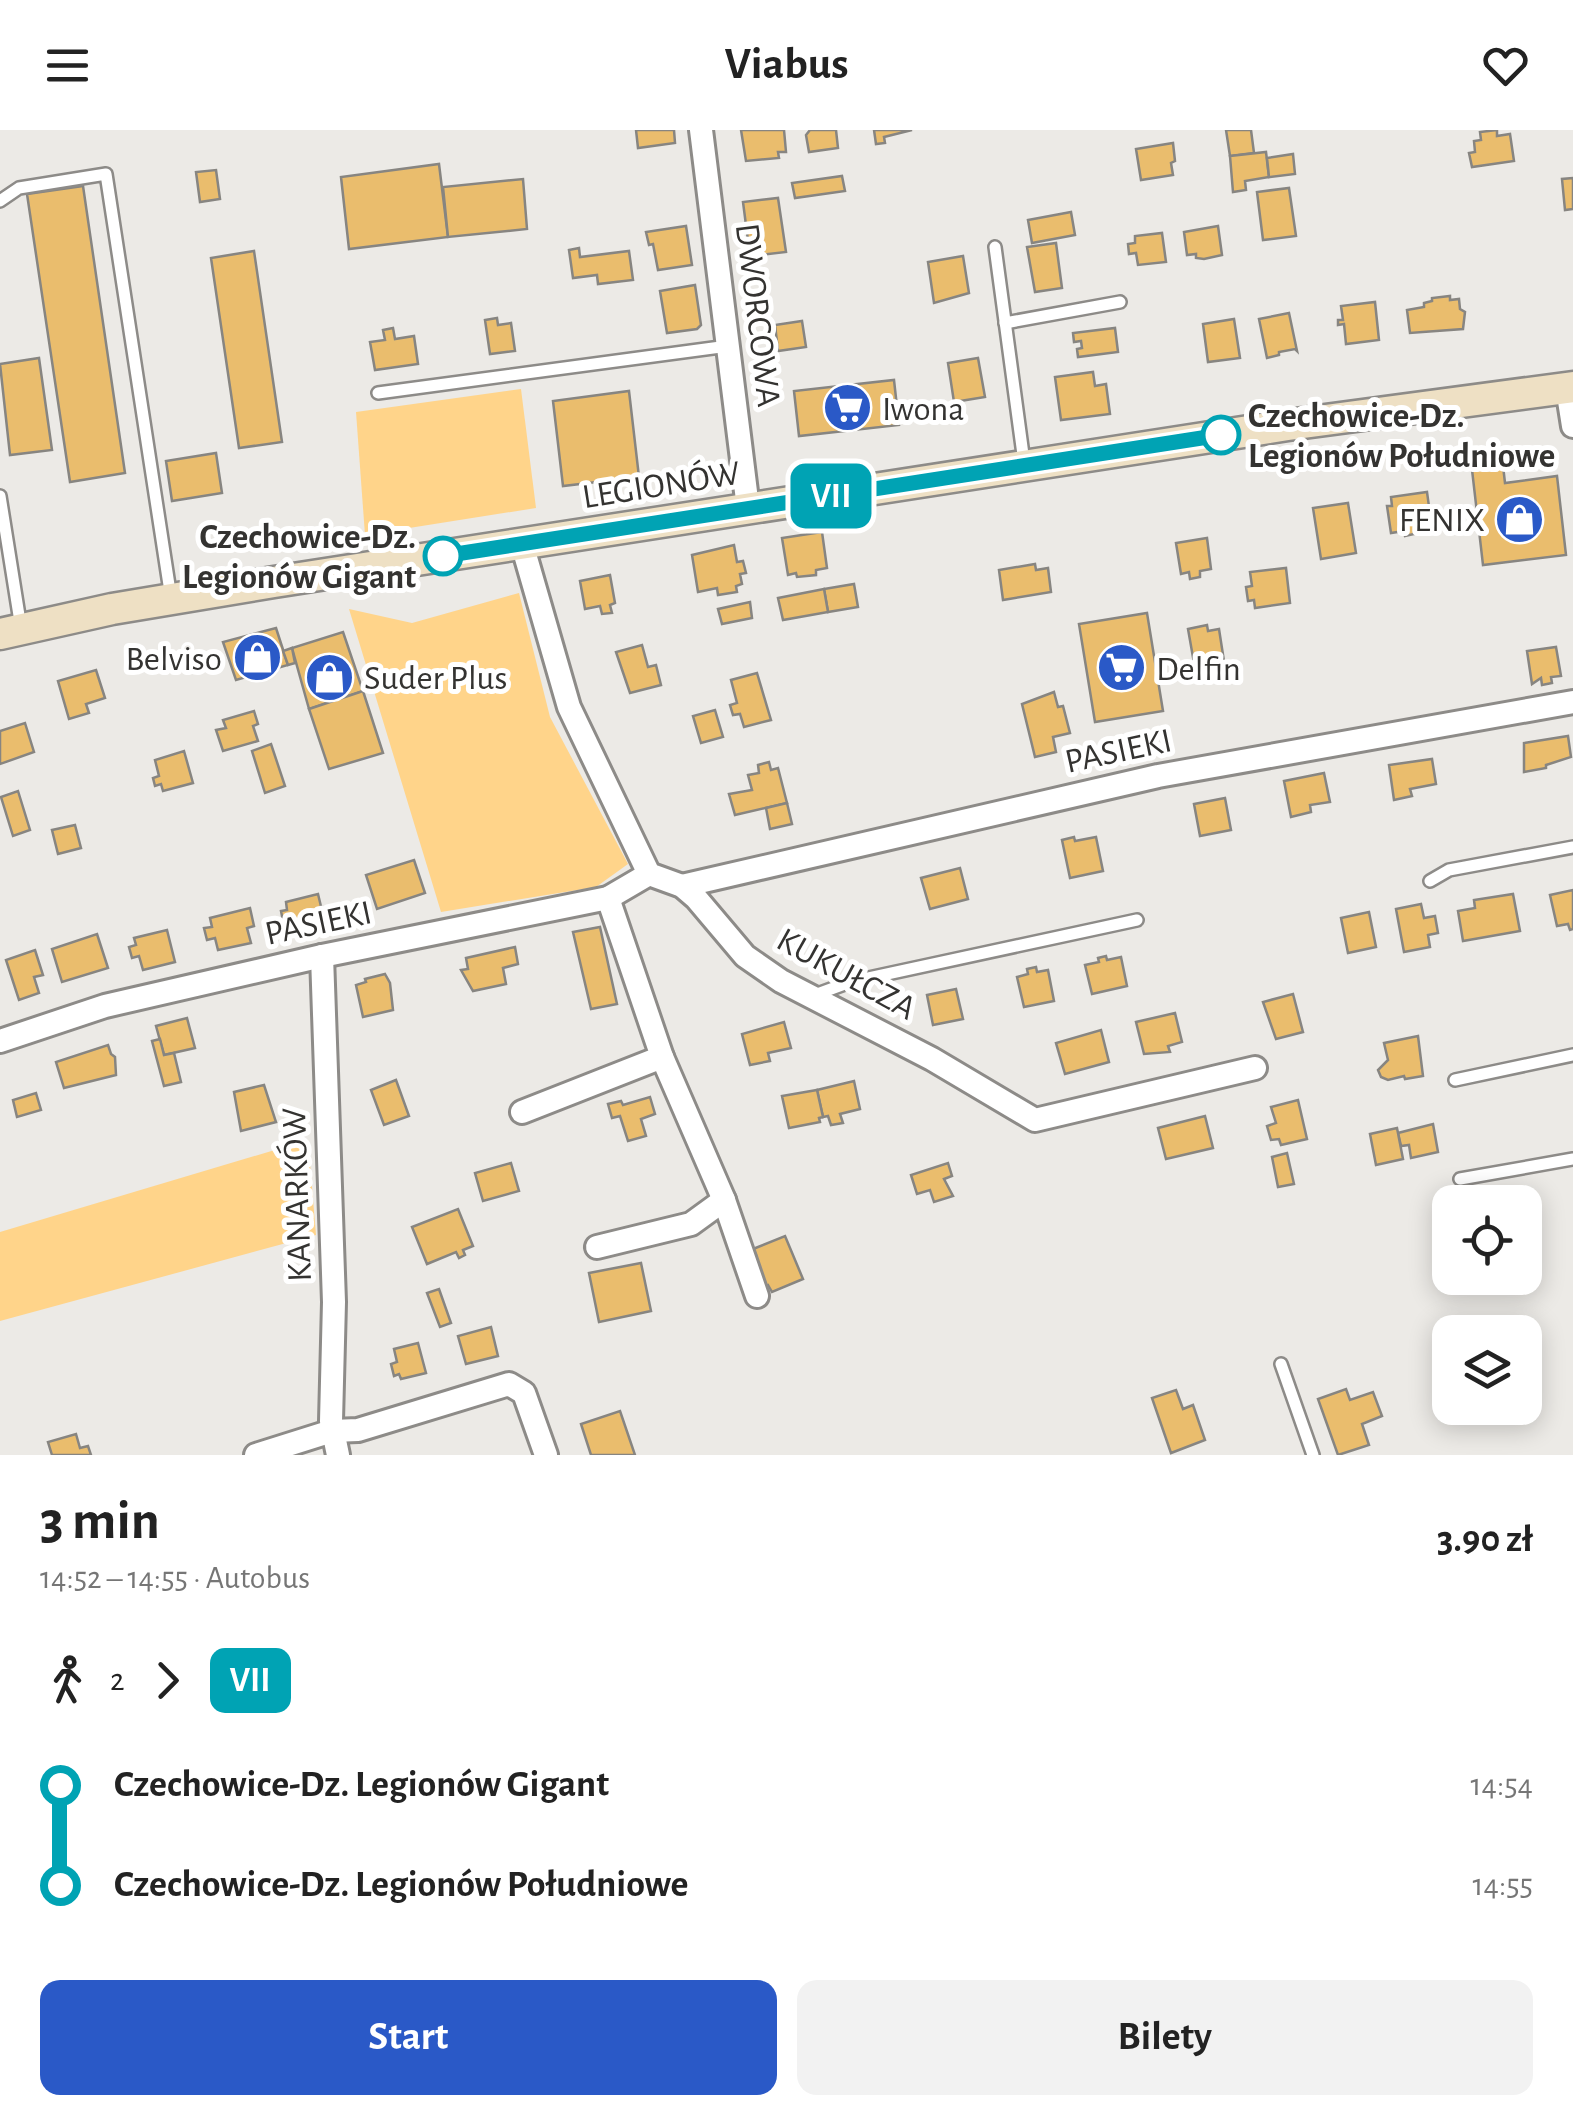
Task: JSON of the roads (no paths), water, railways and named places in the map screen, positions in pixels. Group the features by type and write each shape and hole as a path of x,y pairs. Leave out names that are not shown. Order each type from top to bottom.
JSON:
{"street":[{"name":"DWORCOWA","path":"701,130 748,508"},
{"name":"LEGIONÓW","path":"10,631 171,600 748,508 1288,424 1570,387"},
{"path":"1570,387 1573,426"},
{"path":"522,544 569,707 650,874"},
{"name":"PASIEKI","path":"682,886 1158,776 1573,702"},
{"name":"KUKUŁCZA","path":"650,874 682,886 745,956 781,982 932,1059 1035,1120 1255,1068"},
{"name":"PASIEKI","path":"0,1041 105,1006 322,956 608,898 650,874"},
{"path":"608,898 662,1057 724,1200 757,1296"},
{"name":"KANARKÓW","path":"322,956 334,1302 332,1431 338,1455"},
{"path":"522,1112 662,1057"},
{"path":"598,1247 691,1224 724,1200"},
{"path":"256,1455 332,1431 358,1430 510,1384 524,1393 546,1455"}],"lane":[{"path":"0,201 19,188 106,174 171,600"},
{"path":"995,247 1025,466"},
{"path":"1005,323 1120,302"},
{"path":"378,393 728,346"},
{"path":"0,496 10,631"},
{"path":"1430,881 1449,870 1573,847"},
{"path":"812,996 850,982 1137,920"},
{"path":"1455,1080 1573,1056"},
{"path":"1460,1178 1573,1159"},
{"path":"1280,1364 1313,1455"}],"place":[{"name":"Iwona","path":"847,408"},
{"name":"Czechowice-Dz. Legionów Południowe","path":"1221,435"},
{"name":"FENIX","path":"1520,519"},
{"name":"Czechowice-Dz. Legionów Gigant","path":"443,556"},
{"name":"Belviso","path":"257,658"},
{"name":"Delfin","path":"1121,668"},
{"name":"Suder Plus","path":"329,677"}]}
